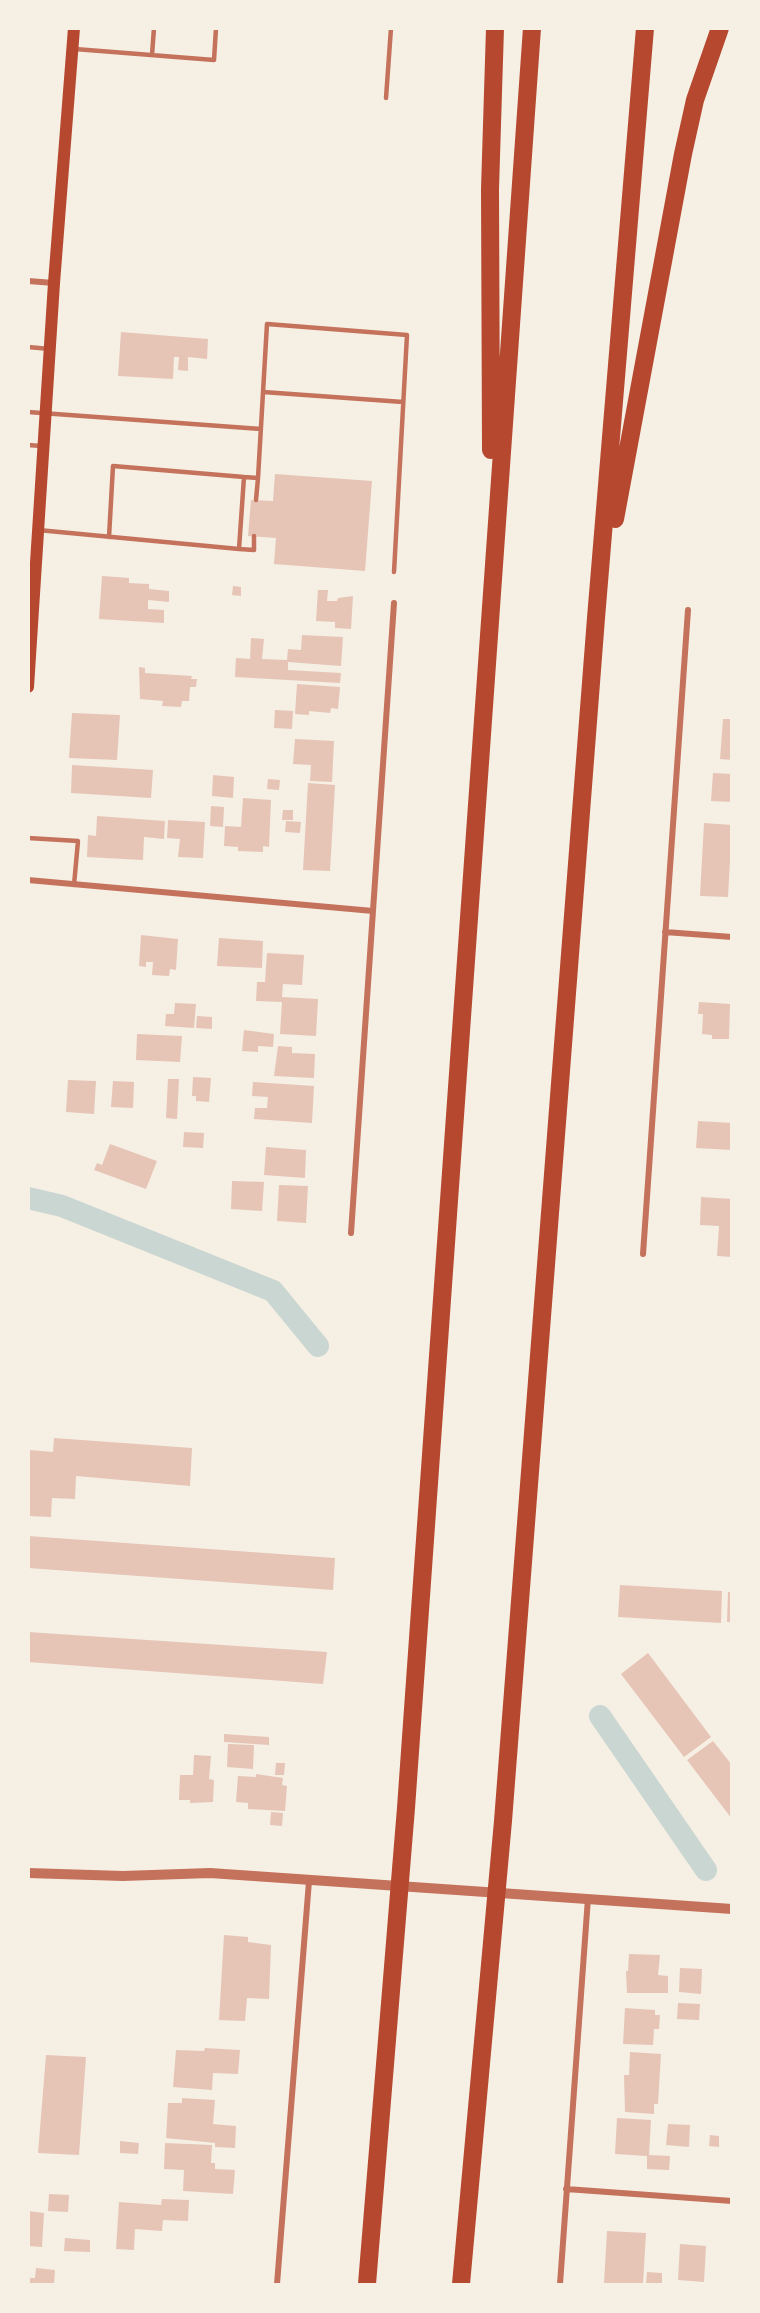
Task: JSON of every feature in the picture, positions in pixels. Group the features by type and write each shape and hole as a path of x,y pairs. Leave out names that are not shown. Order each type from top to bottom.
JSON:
{"highway":[{"path":"491,595 490,189 495,28"},
{"path":"367,2284 391,1967 406,1809 532,28"},
{"path":"461,2284 503,1821 596,618 645,28"},
{"path":"596,618 683,154 695,100 720,28"}],"main road":[{"path":"28,687 54,283 74,28"}],"street":[{"path":"28,281 54,283"},
{"path":"351,1233 394,603"},
{"path":"643,1254 688,610"},
{"path":"28,880 373,911"},
{"path":"665,932 732,937"},
{"path":"28,1873 111,1876 210,1873 732,1909"},
{"path":"277,2284 309,1881"},
{"path":"560,2284 588,1898"},
{"path":"567,2189 732,2201"}],"lane":[{"path":"152,55 154,28"},
{"path":"72,49 214,60 216,28"},
{"path":"386,98 391,28"},
{"path":"256,500 267,324 407,335 394,572"},
{"path":"28,348 50,349"},
{"path":"263,392 404,402"},
{"path":"28,412 261,429"},
{"path":"28,445 44,446"},
{"path":"109,537 113,466 258,478"},
{"path":"239,549 244,477"},
{"path":"38,530 254,550 254,537"},
{"path":"28,838 78,841 74,885"}],"building":[{"path":"121,332 208,339 207,359 188,357 188,371 178,370 179,357 174,357 173,379 118,376"},
{"path":"275,474 372,481 365,571 274,564 276,538 248,536 251,500 273,501"},
{"path":"102,576 129,578 129,583 149,584 149,589 169,591 169,602 148,600 148,609 164,610 164,623 99,619"},
{"path":"233,586 241,587 241,596 232,595"},
{"path":"318,590 328,590 327,601 337,601 338,598 353,596 351,629 335,628 335,622 316,621"},
{"path":"302,635 343,637 341,666 288,662 288,670 341,673 340,683 235,677 236,658 250,659 251,638 264,639 262,659 287,660 288,649 301,650"},
{"path":"139,667 145,668 145,673 192,676 191,679 197,679 196,687 190,687 189,701 182,701 181,707 162,706 163,701 140,699"},
{"path":"297,684 340,687 338,709 331,708 330,713 309,711 309,715 295,714"},
{"path":"275,710 293,711 292,729 274,728"},
{"path":"72,713 120,715 117,760 69,758"},
{"path":"723,719 732,719 732,760 720,759"},
{"path":"295,739 334,741 332,782 310,781 311,765 293,764"},
{"path":"72,765 153,770 151,798 71,793"},
{"path":"713,773 732,774 732,802 711,801"},
{"path":"213,775 234,777 233,798 212,796"},
{"path":"268,779 280,780 279,790 267,789"},
{"path":"308,783 335,785 330,871 303,870"},
{"path":"243,798 271,800 269,847 263,846 263,852 238,851 238,847 224,846 225,826 241,827"},
{"path":"211,806 224,807 223,827 210,826"},
{"path":"283,810 293,810 293,820 282,820"},
{"path":"97,816 165,821 164,839 144,837 143,860 87,857 88,835 96,836"},
{"path":"168,820 205,822 203,858 178,857 180,839 167,838"},
{"path":"286,821 301,822 300,833 285,832"},
{"path":"704,823 732,825 728,897 700,896"},
{"path":"141,935 178,939 176,970 170,969 169,976 152,975 153,962 146,962 146,967 139,966"},
{"path":"219,938 263,941 262,968 217,966"},
{"path":"267,953 304,955 302,985 283,984 282,997 318,999 316,1036 280,1034 282,1002 256,1001 257,982 265,982"},
{"path":"699,1002 730,1004 729,1039 712,1039 712,1035 702,1034 703,1014 698,1014"},
{"path":"175,1003 196,1004 194,1028 165,1026 166,1014 174,1014"},
{"path":"197,1016 212,1017 212,1029 196,1028"},
{"path":"244,1030 274,1034 273,1047 258,1046 258,1052 242,1051"},
{"path":"137,1034 182,1036 180,1062 136,1060"},
{"path":"278,1046 292,1047 292,1053 315,1054 314,1078 274,1076"},
{"path":"193,1077 211,1078 209,1102 196,1101 196,1096 192,1096"},
{"path":"168,1079 179,1079 177,1119 166,1118"},
{"path":"68,1080 96,1081 94,1114 66,1112"},
{"path":"113,1081 134,1082 133,1108 111,1107"},
{"path":"253,1082 314,1086 312,1123 254,1119 255,1108 267,1108 268,1097 252,1096"},
{"path":"698,1121 732,1123 732,1150 696,1148"},
{"path":"184,1132 204,1133 203,1148 183,1147"},
{"path":"110,1144 157,1161 146,1189 94,1170 97,1163 102,1165"},
{"path":"266,1147 306,1150 305,1178 264,1175"},
{"path":"232,1181 264,1182 262,1211 231,1209"},
{"path":"279,1185 308,1186 306,1223 277,1221"},
{"path":"701,1197 732,1199 732,1257 717,1256 719,1226 700,1225"},
{"path":"54,1438 192,1448 190,1486 76,1476 75,1499 52,1498 51,1517 28,1516 30,1450 53,1452"},
{"path":"28,1536 335,1558 333,1590 28,1568"},
{"path":"620,1585 722,1591 721,1623 618,1617"},
{"path":"728,1592 732,1592 732,1622 727,1622"},
{"path":"28,1632 327,1652 323,1684 28,1662"},
{"path":"648,1653 711,1737 684,1757 621,1674"},
{"path":"224,1734 269,1737 269,1745 224,1742"},
{"path":"713,1741 732,1765 732,1819 687,1760"},
{"path":"228,1744 254,1745 253,1769 227,1767"},
{"path":"194,1755 211,1756 209,1779 214,1780 213,1802 190,1803 190,1800 179,1800 180,1775 193,1775"},
{"path":"276,1763 285,1763 284,1775 275,1775"},
{"path":"256,1774 283,1778 282,1785 287,1786 285,1811 248,1809 248,1803 236,1802 238,1776 256,1777"},
{"path":"271,1812 283,1813 282,1826 270,1825"},
{"path":"224,1935 248,1937 248,1942 271,1945 269,1999 247,1998 245,2021 219,2020"},
{"path":"629,1954 660,1955 658,1975 668,1976 668,1993 627,1993 626,1971 628,1971"},
{"path":"680,1968 702,1969 701,1994 679,1992"},
{"path":"678,2003 700,2004 699,2020 677,2019"},
{"path":"625,2008 655,2010 655,2015 660,2015 659,2029 654,2029 653,2045 623,2044"},
{"path":"205,2048 240,2050 238,2074 213,2073 212,2090 173,2087 176,2050 204,2051"},
{"path":"630,2052 661,2054 658,2104 654,2104 654,2114 625,2112 624,2075 629,2075"},
{"path":"46,2055 86,2057 79,2155 38,2153"},
{"path":"182,2098 215,2100 213,2124 236,2126 235,2148 215,2147 215,2143 166,2138 168,2103 182,2103"},
{"path":"617,2118 651,2120 649,2155 670,2156 669,2170 647,2169 647,2156 615,2154"},
{"path":"668,2124 690,2125 689,2147 666,2145"},
{"path":"710,2135 719,2136 719,2147 709,2146"},
{"path":"120,2141 139,2143 138,2154 120,2153"},
{"path":"165,2143 212,2145 211,2163 215,2163 215,2169 235,2170 233,2194 183,2191 184,2170 164,2169"},
{"path":"49,2194 69,2195 68,2212 48,2211"},
{"path":"162,2199 189,2200 188,2221 163,2220 162,2231 135,2229 134,2250 116,2249 119,2202 161,2205"},
{"path":"28,2211 44,2213 42,2247 28,2246"},
{"path":"607,2231 646,2233 643,2284 604,2283"},
{"path":"65,2238 90,2240 90,2252 64,2251"},
{"path":"680,2244 706,2246 704,2282 678,2280"},
{"path":"36,2268 55,2270 54,2284 28,2284 28,2278 35,2278"},
{"path":"647,2272 662,2273 662,2284 646,2284"}],"waterway":[{"path":"28,1198 62,1206 273,1291 318,1346"},
{"path":"600,1716 706,1870"}]}
